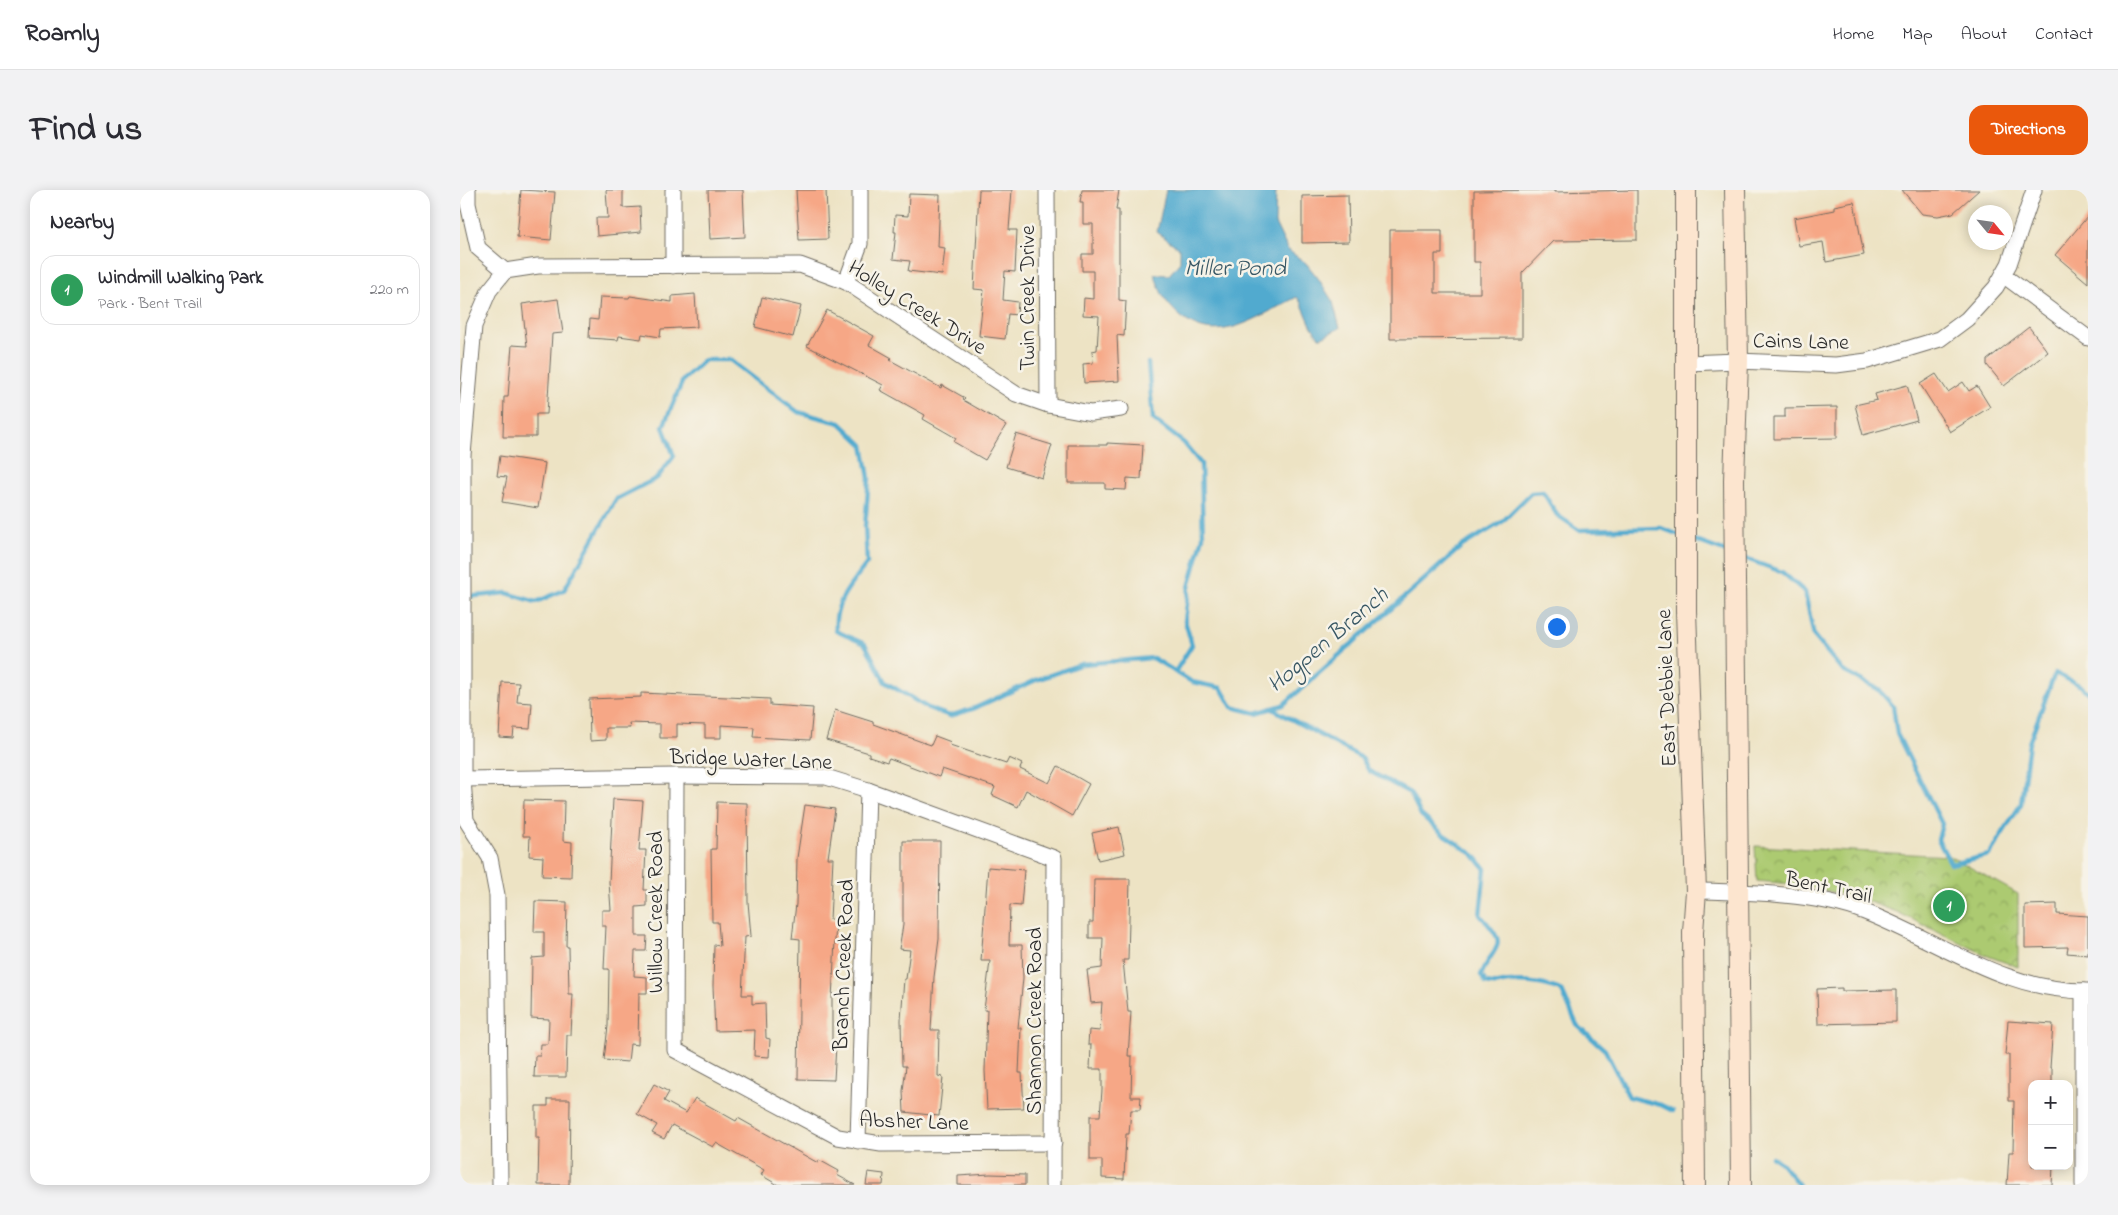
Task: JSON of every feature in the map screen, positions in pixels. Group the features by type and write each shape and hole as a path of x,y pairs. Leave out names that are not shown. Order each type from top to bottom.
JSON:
{"main road":[{"name":"East Debbie Lane","path":"1686,190 1686,611 1696,891 1693,932 1695,1185"},
{"path":"1735,190 1738,361 1734,480 1737,629 1741,1185"}],"street":[{"path":"468,190 468,204 478,248 505,271 489,291 474,326 461,455 463,778 466,820 490,858 497,895 500,1185"},
{"path":"673,190 673,266"},
{"path":"846,282 860,244 860,190"},
{"name":"Twin Creek Drive","path":"1047,190 1048,405"},
{"name":"Cains Lane","path":"1687,363 1738,361 1836,365 1867,362 1940,339 1967,319 1996,287 2009,264 2034,190"},
{"name":"Holley Creek Drive","path":"505,271 538,266 800,265 846,282 1016,394 1048,405 1091,413 1121,409"},
{"path":"2003,275 2088,338"},
{"name":"Willow Creek Road","path":"675,1050 676,776"},
{"name":"Bridge Water Lane","path":"463,778 826,777 868,790 1054,858"},
{"name":"Branch Creek Road","path":"858,1141 868,790"},
{"name":"Shannon Creek Road","path":"1053,1185 1054,858"},
{"name":"Bent Trail","path":"1696,891 1738,892 1813,900 1864,911 1959,957 2009,978 2050,988 2085,991"},
{"path":"2083,1185 2085,991"},
{"name":"Absher Lane","path":"675,1050 838,1137 881,1144 1054,1143"}],"green space":[{"path":"1755,846 1950,856 2018,894 2018,967 1988,956 1897,912 1864,900 1803,885 1757,881"}],"water":[{"name":"Miller Pond","path":"1166,190 1276,190 1275,223 1288,250 1306,263 1333,302 1340,328 1320,338 1297,297 1246,323 1230,328 1214,330 1198,327 1182,318 1165,299 1154,274 1169,275 1180,262 1180,249 1157,232"}],"building":[{"path":"521,190 555,192 551,240 517,237"},
{"path":"606,190 623,190 623,208 640,207 641,232 597,236 596,218 608,218"},
{"path":"708,190 743,190 745,237 710,239"},
{"path":"796,190 826,190 828,239 799,240"},
{"path":"979,190 1012,190 1009,230 1017,230 1015,272 1005,271 1003,300 1018,302 1017,315 1008,314 1005,339 979,336 984,290 974,289"},
{"path":"1082,190 1119,190 1116,210 1119,210 1119,300 1126,301 1124,336 1117,335 1119,381 1084,383 1083,364 1093,363 1092,351 1097,350 1099,316 1083,315 1084,298 1093,299 1093,271 1082,271 1082,254 1093,254 1093,224 1083,224 1083,202 1080,202"},
{"path":"1554,190 1554,192 1637,190 1637,240 1553,241 1522,273 1522,338 1390,339 1390,230 1442,230 1442,254 1435,254 1435,293 1480,293 1480,262 1474,262 1474,191"},
{"path":"1902,190 1979,190 1953,213 1938,216 1922,214"},
{"path":"909,194 940,195 938,247 945,248 942,275 908,271 910,261 893,259 896,232 894,232 895,215 908,216"},
{"path":"1348,195 1349,242 1302,243 1302,196"},
{"path":"1854,202 1864,255 1826,262 1823,242 1799,246 1794,218 1834,210 1834,206"},
{"path":"2088,216 2088,283 2055,255"},
{"path":"695,294 697,327 661,329 660,337 642,334 641,339 619,336 618,340 589,338 590,319 598,320 600,297 629,298 630,296 672,302 672,296"},
{"path":"762,297 801,306 793,337 755,327"},
{"path":"558,299 563,333 552,334 547,414 536,414 536,437 503,437 504,397 508,397 512,345 527,346 522,304"},
{"path":"827,310 874,336 869,345 892,358 890,360 941,388 942,385 965,398 963,400 1006,425 985,460 954,442 956,438 923,419 925,415 880,390 883,385 807,346"},
{"path":"2029,327 2048,352 2004,386 1987,365 1987,360"},
{"path":"1936,374 1948,392 1963,382 1969,391 1977,386 1990,407 1950,432 1920,384"},
{"path":"1907,385 1917,420 1863,435 1855,405 1877,400 1875,394"},
{"path":"1837,407 1837,438 1774,439 1774,417 1785,417 1785,408"},
{"path":"1016,434 1052,445 1042,478 1006,467"},
{"path":"1107,443 1143,445 1141,479 1127,478 1126,490 1105,489 1105,483 1068,483 1068,445 1107,445"},
{"path":"500,456 545,463 538,508 502,502 507,477 497,476"},
{"path":"502,682 519,683 517,702 532,703 530,729 514,728 513,738 499,737"},
{"path":"641,693 770,699 770,705 813,708 810,740 753,737 754,727 721,725 721,738 705,738 705,725 677,724 677,738 660,738 660,724 629,723 630,728 606,728 606,740 590,741 589,699 641,697"},
{"path":"835,710 873,722 873,724 931,745 935,736 951,742 950,745 1006,764 1009,758 1022,764 1020,769 1049,783 1058,766 1089,784 1072,816 1026,790 1018,807 992,795 995,787 942,769 939,777 889,758 887,762 869,756 869,753 826,740"},
{"path":"613,799 643,801 639,850 646,850 644,890 647,890 647,906 636,907 636,936 647,936 646,951 635,951 634,976 647,977 647,993 639,993 638,1045 630,1044 628,1062 604,1060 608,1026 609,969 604,969 606,926 602,926 602,910 611,910 609,882"},
{"path":"524,800 564,801 563,841 572,842 571,877 542,876 543,857 529,856 530,836 523,836"},
{"path":"717,802 747,803 748,902 751,936 745,937 742,995 752,995 752,1004 765,1003 766,1038 770,1039 769,1057 754,1056 755,1030 715,1031 714,945 720,946 718,922 712,922 711,849 716,849"},
{"path":"805,805 835,809 828,858 833,858 830,920 836,921 832,999 832,1045 836,1045 834,1080 798,1079 800,939 792,938 796,904 797,858"},
{"path":"1119,827 1125,854 1098,860 1092,833"},
{"path":"903,841 940,841 939,939 934,977 931,1030 939,1030 938,1076 943,1077 939,1116 904,1112 903,1091 906,1066 902,1066 901,1020 904,979 906,979 910,950 899,949 903,925"},
{"path":"988,867 1024,870 1021,906 1010,905 1009,945 1022,945 1023,978 1018,1028 1021,1028 1019,1073 1022,1073 1024,1108 987,1109 985,1071 987,1010 984,1010 990,961 981,961"},
{"path":"1094,879 1130,879 1128,960 1123,960 1128,1012 1131,1012 1128,1056 1132,1056 1131,1097 1141,1097 1140,1110 1131,1110 1129,1134 1126,1134 1124,1179 1102,1178 1102,1160 1090,1160 1090,1116 1100,1116 1102,1090 1102,1069 1090,1069 1091,1045 1088,1045 1089,1030 1100,1031 1102,1002 1091,1003 1087,970 1102,968 1103,938 1089,938 1089,922 1093,922"},
{"path":"535,901 567,902 566,946 568,946 569,994 573,994 571,1035 567,1035 566,1077 534,1077 535,1056 540,1056 541,1044 548,1044 549,1019 531,1018 532,958 544,957 544,932 534,932"},
{"path":"2057,904 2057,914 2088,916 2088,955 2067,953 2068,947 2025,948 2025,905"},
{"path":"1842,988 1842,991 1896,990 1896,1022 1818,1024 1817,989"},
{"path":"2008,1021 2053,1024 2050,1068 2052,1068 2052,1080 2028,1080 2028,1170 2053,1170 2052,1185 2007,1185 2009,1152 2013,1152 2014,1101 2009,1101 2009,1055 2005,1055"},
{"path":"654,1084 669,1092 664,1101 686,1113 695,1098 736,1121 738,1118 818,1163 819,1160 839,1171 837,1175 855,1185 778,1185 761,1175 764,1170 716,1143 713,1147 672,1125 664,1139 652,1133 657,1125 637,1114"},
{"path":"548,1099 570,1099 569,1185 538,1185 539,1138 536,1138 536,1106 548,1106"},
{"path":"868,1172 884,1174 883,1185 866,1185"},
{"path":"990,1174 1025,1175 1025,1185 958,1185 958,1176"}],"waterway":[{"name":"Hogpen Branch","path":"465,597 507,593 536,602 564,590 616,499 657,478 674,456 663,427 683,380 704,360 730,360 798,412 840,423 863,445 869,478 865,526 867,563 844,594 837,611 836,631 865,644 885,682 928,708 950,716 975,708 1036,680 1082,664 1153,658 1192,682 1221,688 1232,707 1256,713 1283,705 1462,546 1502,522 1531,493 1543,492 1557,515 1579,530 1661,528 1682,536"},
{"path":"1148,363 1153,419 1184,443 1201,464 1203,537 1189,587 1185,621 1192,645 1175,672"},
{"name":"Hogpen Branch","path":"1691,539 1729,553"},
{"name":"Hogpen Branch","path":"1741,557 1782,572 1805,592 1814,636 1843,671 1878,689 1893,706 1897,734 1942,824 1938,840 1951,864 1989,855 2021,804 2029,743 2055,673 2081,686 2088,693"},
{"path":"1271,708 1362,758 1369,771 1410,793 1421,815 1443,834 1474,855 1485,869 1480,915 1495,934 1497,940 1495,950 1481,975 1486,983 1532,983 1562,991 1577,1025 1605,1050 1629,1097 1661,1105 1673,1111"},
{"path":"1772,1157 1781,1163 1799,1185"}],"place":[{"name":"Windmill Walking Park","path":"1949,906"}]}
